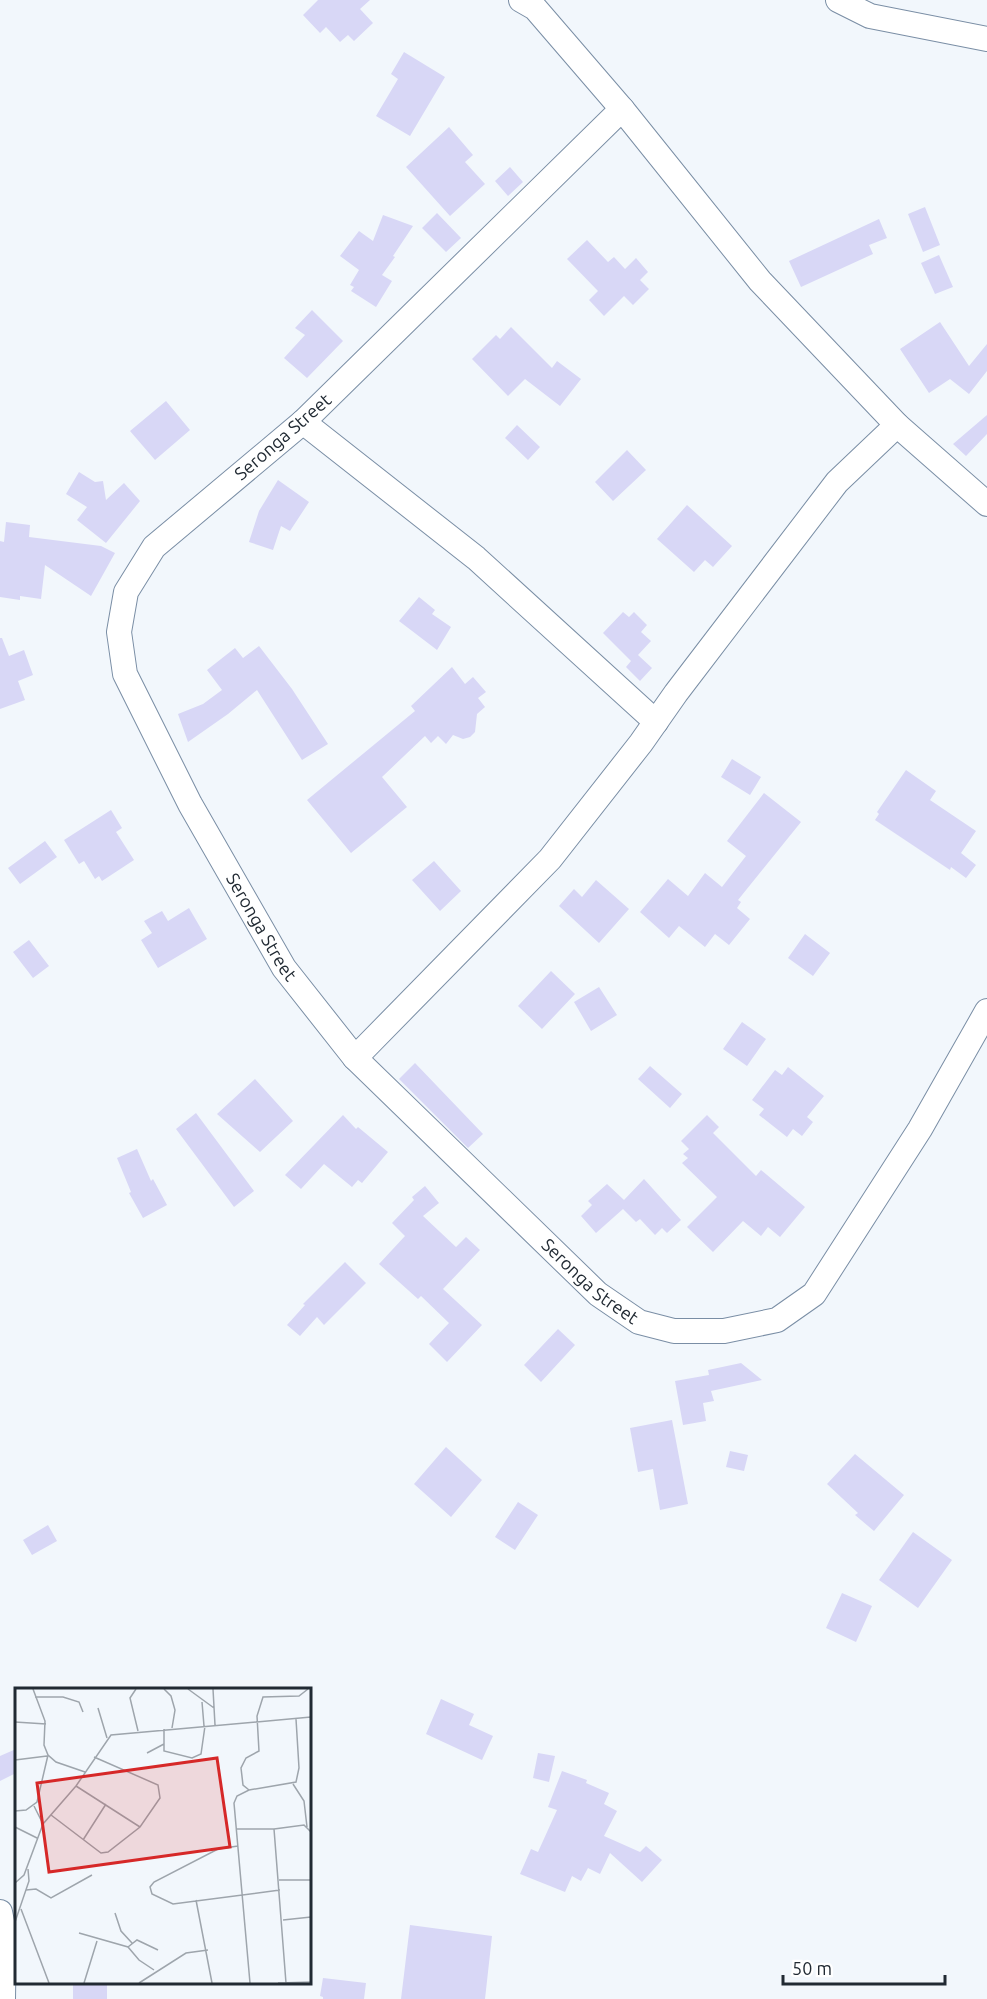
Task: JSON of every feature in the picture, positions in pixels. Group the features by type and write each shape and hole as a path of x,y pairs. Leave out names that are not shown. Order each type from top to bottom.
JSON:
{"street":[{"path":"838,0 870,16 987,39"},
{"path":"532,3 622,109 760,282 897,425 987,504"},
{"name":"Seronga Street","path":"622,109 303,422 154,547 126,592 119,632 125,674 190,804 284,968 355,1058 598,1294 639,1322 674,1331 724,1331 777,1320 814,1294 920,1129 987,1011"},
{"path":"303,422 476,558 656,722"},
{"path":"355,1058 550,859 837,482 897,425"},
{"path":"0,1912 4,1931 3,1999"}],"building":[{"path":"318,0 370,0 360,9 373,23 354,41 348,35 340,42 326,27 320,33 303,15"},
{"path":"404,52 445,77 410,136 376,116 398,79 391,74"},
{"path":"449,127 473,155 465,162 485,184 450,216 406,167"},
{"path":"510,167 523,182 508,196 495,181"},
{"path":"925,207 940,245 923,252 908,214"},
{"path":"437,213 461,238 446,252 422,228"},
{"path":"383,215 413,226 382,275 392,281 376,307 351,291 354,287 350,285 359,270 340,256 359,231 373,241"},
{"path":"879,219 887,238 869,245 873,254 801,287 789,261"},
{"path":"587,240 608,262 614,257 625,269 636,258 648,272 640,280 649,289 633,305 624,296 604,316 589,300 598,291 567,259"},
{"path":"939,255 953,287 935,294 921,263"},
{"path":"312,310 343,341 307,378 284,358 305,335 295,328"},
{"path":"940,322 969,366 987,344 987,371 969,394 950,379 929,393 900,349"},
{"path":"511,327 552,368 557,361 581,379 560,406 525,379 508,396 472,359 496,335 500,339"},
{"path":"166,401 190,430 155,460 130,431"},
{"path":"987,415 987,434 966,456 953,444"},
{"path":"517,425 540,447 528,460 505,438"},
{"path":"627,450 646,470 613,501 595,482"},
{"path":"79,472 95,482 103,481 106,500 124,483 140,501 106,543 77,520 87,507 66,494"},
{"path":"278,480 309,502 290,531 281,526 273,550 249,542 259,511"},
{"path":"687,505 732,546 713,567 705,560 694,572 657,539"},
{"path":"6,522 30,525 29,537 101,546 115,553 91,596 45,565 41,599 20,596 20,600 0,597 0,541 4,542"},
{"path":"419,597 435,610 432,614 451,627 437,650 399,621"},
{"path":"623,612 629,617 634,612 647,625 641,632 651,641 638,655 652,668 640,681 626,667 631,661 603,633"},
{"path":"0,638 9,656 24,650 33,675 18,681 25,700 0,709"},
{"path":"259,646 292,689 328,744 302,760 257,690 188,742 178,714 203,704 222,690 207,670 235,648 243,658"},
{"path":"452,667 465,684 473,677 486,692 478,698 485,707 477,714 475,732 463,739 453,735 446,744 438,736 431,743 425,736 382,777 407,807 351,853 307,800 415,711 411,706"},
{"path":"732,759 761,777 750,795 721,777"},
{"path":"906,770 936,791 930,800 976,831 961,853 976,865 966,878 951,867 950,870 875,820 879,814 877,812"},
{"path":"764,793 801,822 738,900 741,902 737,908 750,919 729,945 715,934 705,947 679,926 669,938 640,912 668,879 688,896 705,873 722,887 746,856 727,841"},
{"path":"111,810 122,828 116,832 134,860 102,881 99,876 95,879 84,861 79,864 64,840"},
{"path":"45,841 57,857 20,884 8,868"},
{"path":"434,861 461,891 440,911 412,880"},
{"path":"596,880 629,909 599,943 559,906 574,889 582,897"},
{"path":"189,908 207,939 158,968 141,940 152,933 144,921 162,911 168,921"},
{"path":"805,934 830,953 813,976 788,958"},
{"path":"29,940 49,966 33,978 13,952"},
{"path":"551,971 575,994 542,1029 518,1006"},
{"path":"599,987 617,1015 591,1031 574,1002"},
{"path":"742,1022 766,1039 747,1066 723,1049"},
{"path":"415,1063 483,1134 468,1148 399,1079"},
{"path":"650,1066 682,1094 670,1108 638,1079"},
{"path":"788,1067 824,1096 807,1117 813,1122 802,1136 793,1129 787,1137 759,1115 764,1109 752,1100 775,1070 782,1075"},
{"path":"255,1079 293,1121 260,1152 217,1114"},
{"path":"196,1113 254,1191 234,1207 176,1129"},
{"path":"343,1115 356,1129 358,1127 388,1152 362,1183 358,1180 352,1187 324,1164 301,1189 285,1175"},
{"path":"707,1115 719,1127 713,1133 756,1176 761,1170 805,1207 780,1237 768,1227 761,1236 743,1221 713,1252 687,1227 717,1197 682,1163 688,1158 683,1154 689,1149 681,1141"},
{"path":"137,1149 151,1181 153,1179 167,1205 143,1218 129,1193 131,1192 117,1158"},
{"path":"644,1179 681,1220 667,1233 662,1228 655,1235 640,1219 636,1222 623,1209 596,1233 581,1216 592,1205 588,1201 607,1184 624,1200"},
{"path":"425,1186 439,1203 423,1216 456,1247 466,1237 480,1250 443,1289 482,1325 447,1362 429,1344 449,1323 421,1296 418,1299 379,1264 405,1236 392,1223 414,1200 412,1197"},
{"path":"345,1262 366,1283 324,1325 317,1317 300,1336 287,1325 305,1305 303,1304"},
{"path":"558,1329 575,1345 541,1382 524,1365"},
{"path":"741,1363 762,1380 711,1391 714,1401 703,1403 706,1421 683,1425 675,1381 709,1375 708,1370"},
{"path":"672,1420 688,1504 660,1510 653,1469 638,1472 630,1428"},
{"path":"446,1447 482,1480 451,1517 414,1484"},
{"path":"730,1451 748,1455 744,1471 726,1467"},
{"path":"855,1454 904,1495 874,1531 855,1515 858,1513 827,1484"},
{"path":"518,1502 538,1515 515,1550 495,1537"},
{"path":"48,1525 57,1541 32,1555 23,1540"},
{"path":"913,1532 952,1560 918,1608 879,1580"},
{"path":"842,1593 872,1606 856,1642 826,1628"},
{"path":"441,1699 474,1714 469,1725 493,1736 482,1760 426,1734"},
{"path":"15,1749 15,1774 0,1781 0,1756"},
{"path":"538,1753 555,1756 549,1782 533,1778"},
{"path":"562,1771 587,1780 586,1783 609,1793 604,1804 617,1811 604,1836 640,1852 646,1846 662,1860 642,1882 610,1853 600,1874 588,1868 581,1881 572,1876 565,1892 520,1874 531,1849 538,1852 557,1810 548,1807"},
{"path":"410,1925 492,1936 485,1999 401,1999"},
{"path":"323,1978 366,1983 364,1999 323,1999 320,1996"},
{"path":"73,1984 107,1984 107,1999 73,1999"}]}
